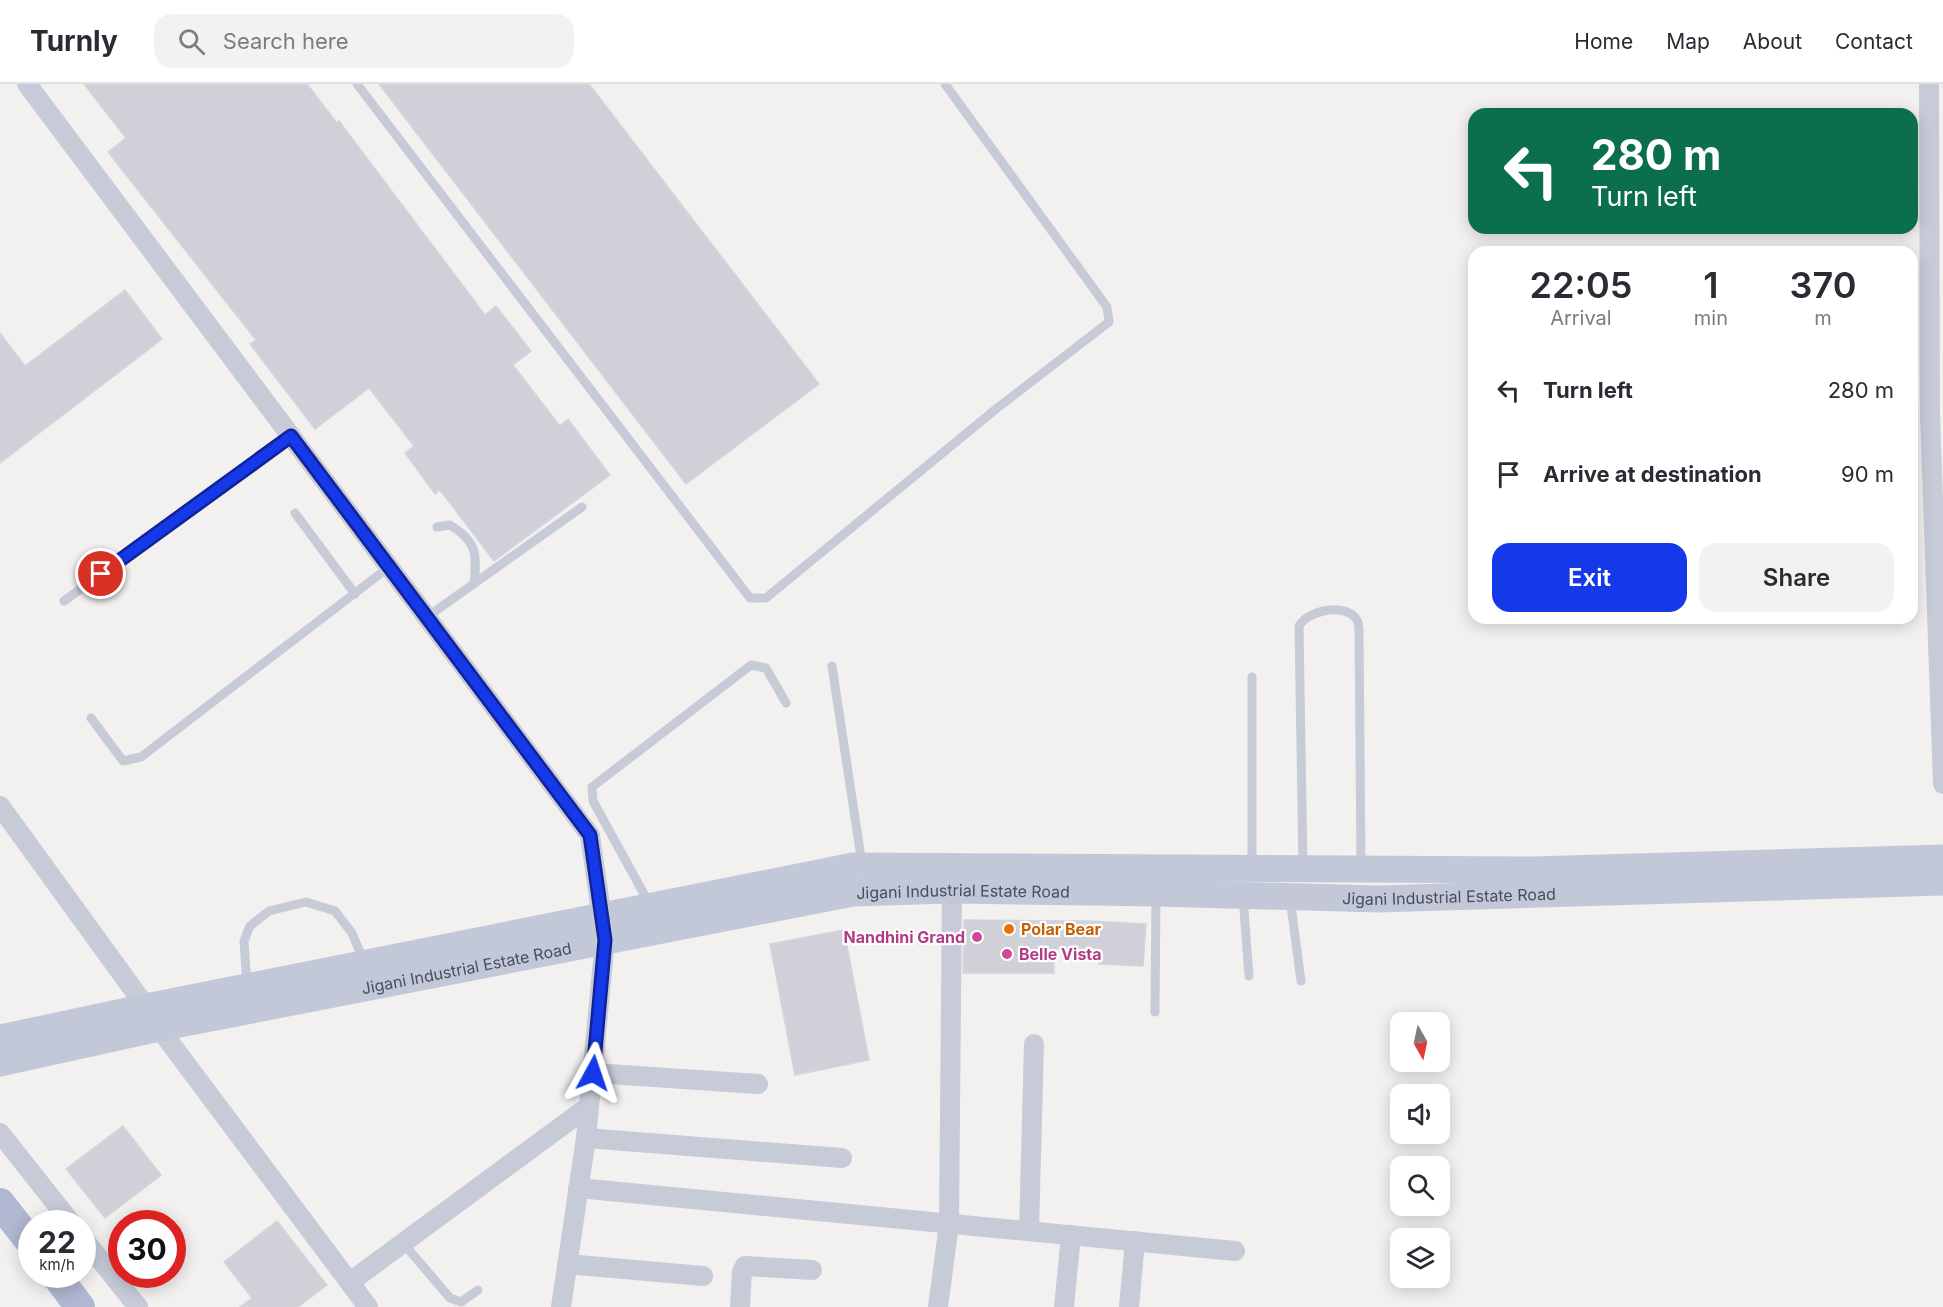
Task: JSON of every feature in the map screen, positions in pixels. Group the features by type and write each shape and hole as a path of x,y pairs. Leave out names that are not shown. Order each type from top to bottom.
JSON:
{"main road":[{"name":"Jigani Industrial Estate Road","path":"0,1038 153,1017 603,929 651,907 853,866 1532,870 1943,858"},
{"name":"Jigani Industrial Estate Road","path":"0,1063 248,987 365,964 853,893 952,890 1156,892 1378,899 1943,882"},
{"path":"0,1203 18,1226"},
{"path":"66,1288 80,1307"}],"street":[{"path":"27,84 590,835 603,929 590,1106 561,1307"},
{"path":"1929,84 1933,227 1930,414 1943,784"},
{"path":"0,806 368,1307"},
{"path":"938,1307 949,1224 952,890"},
{"path":"1029,1231 1034,1044"},
{"path":"593,1073 758,1084"},
{"path":"350,1282 590,1106"},
{"path":"0,1134 61,1210"},
{"path":"586,1138 842,1158"},
{"path":"578,1188 1235,1251"},
{"path":"1064,1307 1071,1235"},
{"path":"1129,1307 1135,1241"},
{"path":"96,1254 138,1307"},
{"path":"567,1264 703,1276"},
{"path":"740,1307 742,1272 745,1266 812,1270"}],"lane":[{"path":"357,84 750,598 766,598 996,409 1109,322 1107,307 945,84"},
{"path":"64,601 291,436"},
{"path":"427,618 582,507"},
{"path":"295,513 355,594"},
{"path":"437,527 450,525 464,533 472,544 476,556 474,584"},
{"path":"91,718 123,761 141,757 389,567"},
{"path":"1303,869 1299,626 1308,615 1338,610 1347,611 1357,619 1359,629 1362,870"},
{"path":"651,907 592,801 592,787 752,665 766,668 786,703"},
{"path":"832,666 863,866"},
{"path":"1252,677 1252,869"},
{"path":"574,814 592,801"},
{"path":"1155,1012 1156,892"},
{"path":"1242,894 1249,976"},
{"path":"1290,896 1301,981"},
{"path":"248,987 244,941 250,926 269,911 306,902 335,911 352,933 365,964"},
{"path":"403,1243 450,1298 461,1302 478,1290"}],"building":[{"path":"84,84 307,84 337,123 339,121 485,315 496,306 531,351 513,365 560,426 568,419 610,475 494,561 440,490 435,494 405,453 414,446 369,388 315,429 250,344 256,340 108,152 126,138"},
{"path":"379,84 589,84 819,384 686,484"},
{"path":"125,290 162,339 0,463 0,333 25,366"},
{"path":"964,920 1146,924 1143,966 1099,964 1100,949 1054,949 1054,973 963,973"},
{"path":"844,930 869,1060 795,1075 770,944"},
{"path":"123,1126 161,1175 115,1210 108,1210 108,1216 105,1218 66,1169"},
{"path":"277,1221 327,1285 298,1307 240,1307 252,1298 224,1262"}],"place":[{"name":"Polar Bear","path":"1009,929"},
{"name":"Nandhini Grand","path":"977,937"},
{"name":"Belle Vista","path":"1007,954"}],"route":[{"path":"101,574 291,436 590,835 605,940 593,1073"}]}
